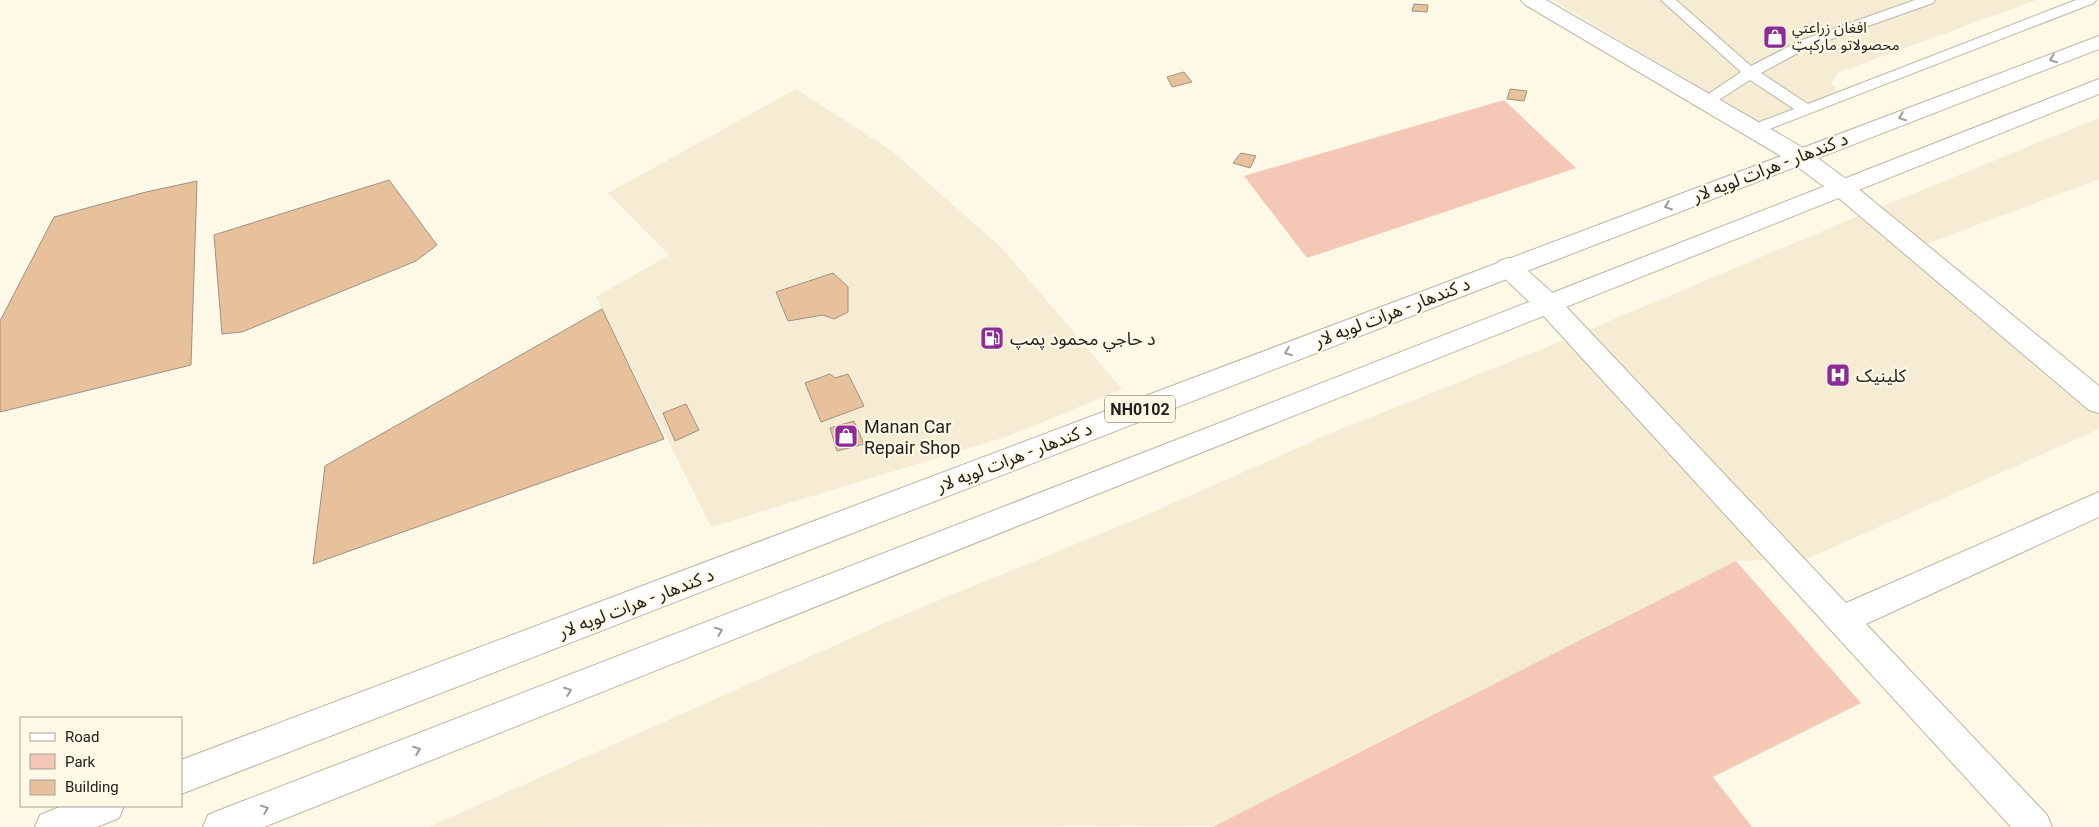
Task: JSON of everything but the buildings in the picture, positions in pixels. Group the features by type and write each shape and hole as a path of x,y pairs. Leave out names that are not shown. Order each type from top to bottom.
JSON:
{"main road":[{"path":"1531,0 1799,156 1842,188 2099,402"},
{"name":"د کندهار - هرات لويه لار","path":"182,777 2099,42"},
{"path":"220,827 2099,86"},
{"path":"1508,268 1548,304 2035,827"},
{"path":"1841,620 2099,504"},
{"path":"52,827 104,807"}],"lane":[{"path":"1668,0 1750,73 1807,110"},
{"path":"1706,102 1750,73 1804,44 1928,0"},
{"path":"1754,130 2089,0"}],"shaded area":[{"name":"افغان زراعتي محصولاتو مارکېټ","path":"1552,0 2036,0 1837,73 1831,84 1838,91 1761,123"},
{"path":"796,89 892,151 1002,248 1122,389 1012,435 711,527 596,297 669,255 608,193"},
{"path":"2099,118 2099,179 1910,250 2099,408 2099,429 1809,558 1736,561 1218,826 429,827 903,615 1151,513 1338,430 1548,347 1863,214"}],"green space":[{"path":"1504,100 1576,168 1307,258 1244,176"},
{"path":"1736,561 1861,703 1713,777 1752,827 1213,827"}],"place":[{"name":"افغان زراعتي محصولاتو مارکېټ","path":"1775,37"},
{"name":"د حاجي محمود پمپ","path":"992,338"},
{"name":"کلينيک","path":"1838,375"},
{"name":"Manan Car Repair Shop","path":"846,436"}]}
